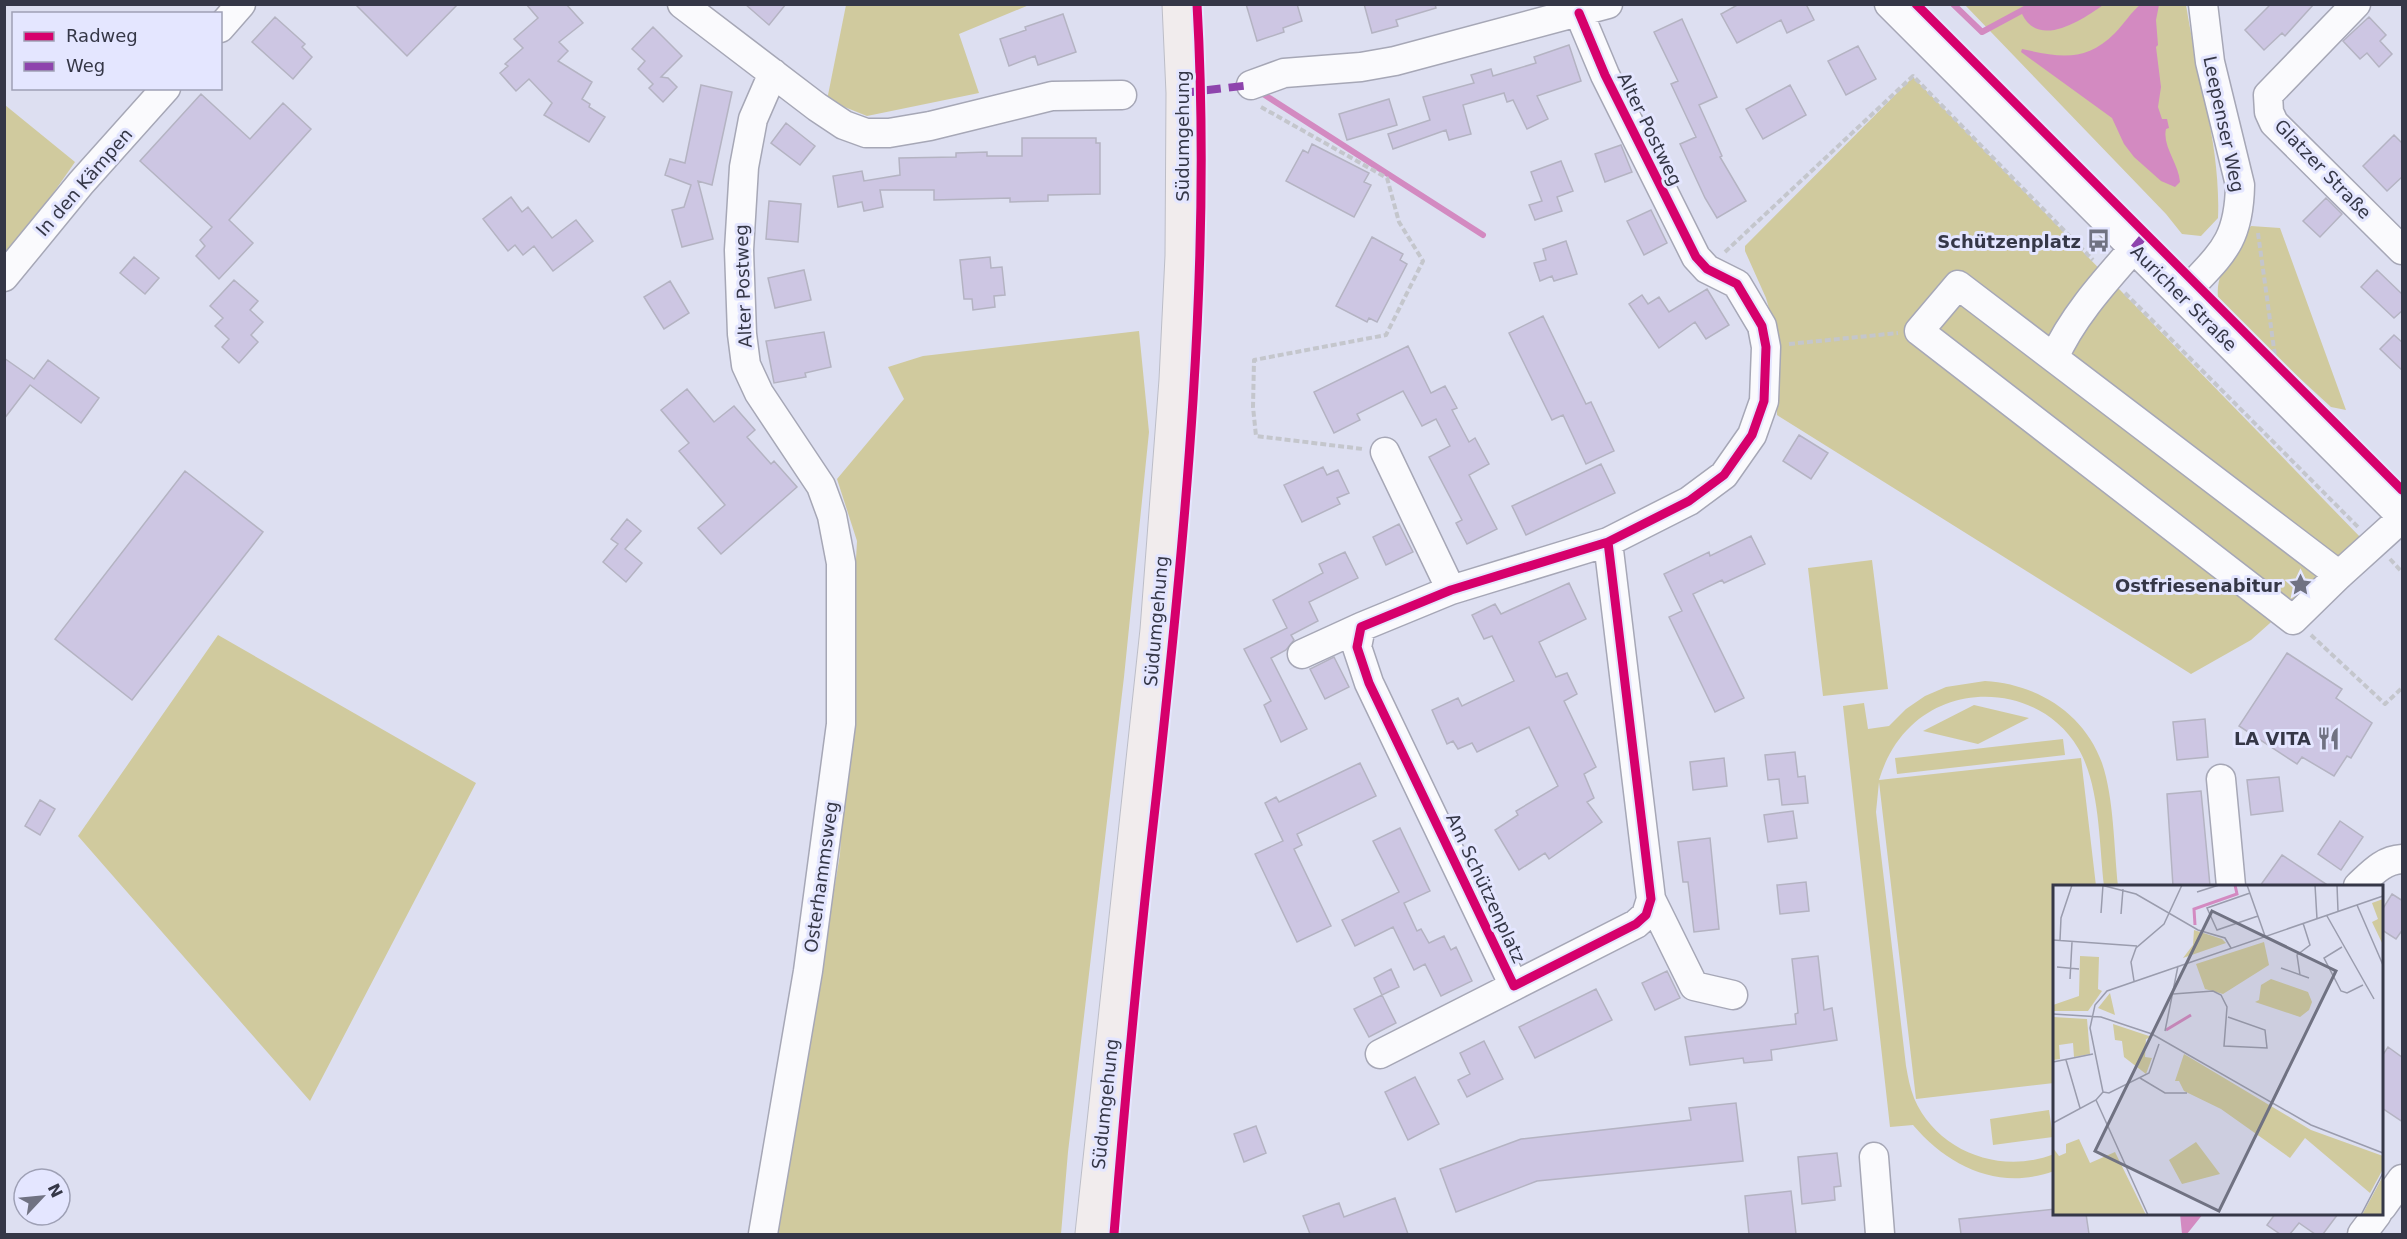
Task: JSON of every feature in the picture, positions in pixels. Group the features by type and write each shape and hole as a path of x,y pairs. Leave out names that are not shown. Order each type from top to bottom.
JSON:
{"main road":[{"name":"Südumgehung","path":"1092,1234 1157,630 1175,391 1182,233 1183,93 1179,4"}],"street":[{"path":"222,26 242,4"},
{"path":"682,4 817,108 844,125 866,133 889,134 930,126 1052,96 1122,95"},
{"path":"1251,85 1284,72 1361,67 1395,61 1608,4"},
{"name":"Auricher Straße","path":"1888,4 2403,517"},
{"name":"Leepenser Weg","path":"2182,296 2228,245 2236,225 2240,204 2240,185 2210,62 2203,4"},
{"name":"Glatzer Straße","path":"2356,4 2268,95 2269,112 2274,123 2403,250"},
{"name":"Alter Postweg","path":"1579,13 1605,75 1702,263"},
{"name":"Alter Postweg","path":"773,74 753,119 744,167 739,250 743,345 746,365 759,393 821,486 832,516"},
{"name":"In den Kämpen","path":"4,277 81,183 164,90"},
{"path":"2054,358 2109,276 2134,248"},
{"path":"1302,654 1451,590 1608,542 1689,501 1724,475 1752,435 1764,400 1766,347 1762,326 1737,284 1702,263"},
{"path":"2338,575 1958,285 1919,331 2293,620 2338,575 2403,517"},
{"path":"1385,452 1451,590"},
{"name":"Osterhammsweg","path":"764,1234 808,971 841,724 842,563 832,516"},
{"path":"1608,542 1651,899 1694,986 1733,995"},
{"name":"Am Schützenplatz","path":"1361,627 1357,647 1369,683 1514,986"},
{"path":"2221,779 2231,885"},
{"path":"2359,885 2381,865 2391,860 2403,859"},
{"name":"Am Schützenplatz","path":"1380,1054 1636,924 1646,915 1651,899"},
{"path":"1874,1157 1880,1234"},
{"path":"2383,1206 2403,1179"},
{"path":"2362,1234 2376,1215"}],"path":[{"path":"1702,263 1913,76 2403,572"},
{"path":"1251,85 1257,105 1387,178 1399,222 1423,261 1386,335 1254,360 1256,436 1385,452"},
{"path":"2256,222 2277,366"},
{"path":"1766,347 1919,331"},
{"path":"2293,620 2385,704 2403,688"}],"shaded area":[{"path":"2026,4 2103,5 2073,24 2050,30 2039,29 2030,24 2022,14"},
{"path":"2141,4 2159,5 2156,20 2158,45 2156,47 2161,87 2158,107 2162,119 2167,119 2169,128 2166,129 2166,142 2179,175 2180,182 2175,187 2161,181 2134,157 2124,144 2112,118 2021,52 2022,49 2048,54 2071,55 2093,49 2115,33"},
{"path":"846,5 1029,5 959,34 979,93 867,116 827,100"},
{"path":"1965,5 2186,5 2212,137 2218,191 2218,218 2201,236 2182,234 2166,214"},
{"name":"Schützenplatz","path":"1913,77 2363,540 2251,640 2191,674 1777,415 1777,336 1766,298 1745,251 1745,246"},
{"path":"5,105 75,162 31,225 5,257"},
{"path":"2251,226 2280,228 2346,410 2331,407 2272,353 2218,297 2223,268"},
{"path":"1139,331 1149,432 1124,677 1068,1152 1061,1234 777,1234 840,854 857,541 837,479 904,399 888,367 923,356"},
{"path":"1872,560 1888,689 1823,696 1808,568"},
{"path":"218,635 476,783 310,1101 78,836"},
{"path":"1985,681 2004,683 2023,688 2056,704 2071,716 2094,745 2102,763 2109,792 2118,885 2104,885 2095,797 2091,779 2078,748 2063,728 2044,713 2022,703 1999,698 1976,697 1952,702 1931,711 1911,726 1900,738 1884,765 1879,780 2081,758 2096,885 2053,885 2053,1083 1916,1099 1879,782 1876,812 1906,1066 1914,1098 1924,1117 1938,1132 1954,1145 1973,1154 1992,1160 2013,1162 2034,1160 2053,1154 2053,1171 2034,1176 2014,1178 1976,1171 1942,1153 1913,1125 1890,1127 1843,706 1864,703 1868,729 1889,726 1906,709 1925,696 1946,687"},
{"path":"1974,705 2029,718 1978,744 1923,731"},
{"path":"2063,739 2065,755 1897,774 1895,758"},
{"path":"2049,1110 2053,1137 1993,1145 1990,1119"},
{"path":"2180,1215 2202,1215 2187,1234 2182,1234"}],"building":[{"path":"355,4 458,4 407,56"},
{"path":"526,4 566,4 583,23 559,42 568,51 558,61 592,82 582,99 590,104 589,107 605,117 589,142 544,115 552,103 529,79 516,91 500,73 508,66 505,64 523,48 514,39 538,18"},
{"path":"745,4 786,4 769,25"},
{"path":"1246,4 1297,4 1302,21 1283,28 1284,32 1257,41"},
{"path":"1364,4 1435,4 1436,8 1396,20 1398,26 1372,33"},
{"path":"1739,4 1810,4 1807,6 1814,20 1787,33 1781,20 1737,43 1721,14"},
{"path":"2271,4 2314,4 2285,36 2282,33 2264,50 2245,30"},
{"path":"1063,14 1076,52 1038,65 1035,56 1009,66 1000,39 1026,30 1025,27"},
{"path":"275,17 305,44 302,47 312,57 293,79 252,42"},
{"path":"2369,17 2386,35 2380,41 2392,54 2379,67 2367,53 2360,59 2343,41"},
{"path":"1682,19 1717,97 1699,105 1722,156 1720,157 1746,201 1717,218 1680,144 1696,137 1671,84 1678,81 1654,32"},
{"path":"653,27 682,56 661,77 668,78 677,87 663,102 649,88 653,84 638,69 645,61 632,49"},
{"path":"1569,45 1581,81 1537,96 1548,119 1527,129 1513,100 1507,102 1504,93 1463,105 1471,134 1449,140 1446,130 1393,149 1388,134 1430,120 1423,97 1474,83 1471,75 1491,69 1493,76 1536,63 1534,57"},
{"path":"1858,46 1876,79 1846,95 1828,61"},
{"path":"701,85 732,92 712,185 698,181 713,239 682,247 672,210 684,207 691,185 665,175 670,159 685,163"},
{"path":"1790,85 1806,115 1763,139 1746,109"},
{"path":"201,94 250,139 283,103 311,129 229,220 253,243 219,279 196,256 205,246 200,240 212,227 140,161"},
{"path":"1389,99 1397,125 1347,140 1339,114"},
{"path":"786,123 815,146 800,165 771,143"},
{"path":"2394,135 2403,144 2403,176 2387,191 2363,166"},
{"path":"1022,138 1096,138 1096,143 1100,143 1100,194 1048,195 1048,201 1010,202 1010,198 934,200 934,190 880,190 883,207 864,211 862,202 838,207 833,176 862,171 864,181 900,175 899,158 956,157 956,153 987,152 987,156 1022,156"},
{"path":"1312,144 1369,173 1364,182 1371,185 1354,217 1286,181 1303,150 1308,153"},
{"path":"1621,145 1632,172 1605,182 1595,154"},
{"path":"1561,161 1573,191 1557,197 1562,211 1535,220 1529,205 1542,201 1531,172"},
{"path":"511,197 522,212 528,207 552,238 576,220 593,241 553,271 534,246 523,255 515,245 508,251 483,219"},
{"path":"2326,198 2342,214 2320,237 2303,221"},
{"path":"769,201 801,204 798,242 766,239"},
{"path":"1651,210 1667,243 1644,255 1627,221"},
{"path":"1372,237 1403,254 1400,260 1407,264 1377,322 1369,318 1367,322 1336,306"},
{"path":"1566,241 1577,274 1554,281 1552,276 1540,281 1534,263 1546,260 1543,249"},
{"path":"134,257 159,278 145,294 120,273"},
{"path":"990,257 991,268 1002,267 1005,295 994,296 995,307 973,310 972,299 964,299 960,260"},
{"path":"804,270 811,300 775,308 768,278"},
{"path":"2377,270 2403,295 2403,310 2394,318 2361,287"},
{"path":"234,280 258,301 250,310 263,322 251,335 258,342 239,363 222,347 229,339 215,326 223,318 210,306"},
{"path":"670,281 689,313 664,329 644,297"},
{"path":"1707,289 1729,325 1706,339 1695,322 1659,348 1629,304 1642,295 1648,304 1659,297 1669,312"},
{"path":"1543,316 1586,404 1591,402 1614,451 1586,464 1563,415 1552,420 1509,333"},
{"path":"824,332 831,367 805,373 806,377 774,383 766,341"},
{"path":"2394,335 2403,343 2403,371 2380,349"},
{"path":"1408,346 1431,393 1445,386 1457,408 1452,410 1469,442 1475,438 1489,464 1469,475 1497,529 1467,544 1456,523 1462,520 1429,457 1450,446 1436,419 1422,426 1403,391 1357,414 1360,420 1334,433 1314,392"},
{"path":"4,358 34,379 48,360 99,398 81,423 30,385 4,419"},
{"path":"687,389 714,422 734,406 755,430 747,437 771,464 774,461 797,487 721,554 698,528 725,505 679,451 689,443 661,410"},
{"path":"1799,435 1828,453 1811,479 1783,461"},
{"path":"1601,464 1615,493 1526,535 1512,506"},
{"path":"1323,467 1327,475 1338,470 1349,493 1337,498 1340,504 1302,522 1284,485"},
{"path":"185,471 263,532 132,700 55,639"},
{"path":"627,519 641,531 625,549 642,563 626,582 603,562 618,544 611,539"},
{"path":"1399,524 1413,552 1386,565 1373,537"},
{"path":"1751,536 1765,564 1693,594 1744,698 1715,712 1669,617 1682,611 1664,574 1709,552 1710,556"},
{"path":"1345,552 1358,578 1309,602 1318,621 1291,635 1294,640 1286,650 1271,658 1307,729 1281,742 1264,705 1271,701 1244,649 1287,628 1273,600 1323,573 1319,564"},
{"path":"1569,583 1586,619 1539,642 1556,677 1567,673 1577,694 1564,701 1596,767 1584,774 1594,798 1587,802 1602,822 1549,859 1545,853 1519,870 1495,830 1518,815 1516,811 1558,786 1529,727 1477,752 1472,743 1458,749 1453,741 1447,744 1432,710 1458,698 1462,706 1514,681 1492,636 1484,639 1472,615 1495,604 1501,614"},
{"path":"2287,653 2342,689 2336,698 2372,723 2351,758 2347,756 2334,776 2302,757 2297,764 2239,726"},
{"path":"1334,657 1349,687 1325,699 1310,669"},
{"path":"2205,719 2208,757 2177,760 2173,722"},
{"path":"1795,752 1798,777 1805,776 1808,803 1782,805 1779,779 1768,780 1765,755"},
{"path":"1724,758 1727,786 1693,790 1690,762"},
{"path":"1360,763 1376,796 1297,834 1302,845 1294,849 1331,926 1297,942 1255,854 1283,841 1265,803 1276,797 1279,802"},
{"path":"2279,777 2283,811 2251,815 2247,780"},
{"path":"2201,791 2210,885 2173,885 2167,794"},
{"path":"40,800 55,809 40,835 25,826"},
{"path":"1793,811 1797,838 1768,842 1764,815"},
{"path":"2340,821 2363,837 2341,870 2318,854"},
{"path":"1400,828 1430,891 1404,903 1417,931 1421,929 1429,943 1444,936 1451,950 1456,947 1472,981 1441,996 1425,964 1414,970 1393,927 1355,946 1342,920 1399,892 1373,841"},
{"path":"1710,838 1719,929 1694,932 1688,882 1683,882 1678,842"},
{"path":"2282,855 2327,885 2261,885"},
{"path":"1806,882 1809,911 1780,914 1777,885"},
{"path":"2392,894 2403,901 2403,929 2396,939 2383,931 2383,908"},
{"path":"1818,956 1824,1010 1832,1008 1837,1040 1771,1050 1772,1060 1744,1063 1743,1058 1690,1065 1685,1037 1796,1024 1795,1014 1798,1013 1792,959"},
{"path":"1391,969 1399,987 1382,995 1374,978"},
{"path":"1667,971 1680,998 1655,1010 1642,983"},
{"path":"1596,989 1612,1020 1535,1058 1519,1027"},
{"path":"1382,995 1396,1023 1369,1037 1354,1009"},
{"path":"1484,1041 1503,1079 1467,1097 1458,1080 1470,1074 1460,1053"},
{"path":"2388,1047 2403,1058 2403,1122 2383,1109 2383,1054"},
{"path":"1415,1077 1439,1124 1408,1140 1385,1092"},
{"path":"1736,1103 1743,1161 1537,1181 1456,1212 1440,1169 1521,1139 1691,1120 1689,1108"},
{"path":"1256,1126 1266,1153 1244,1162 1234,1134"},
{"path":"1837,1153 1841,1186 1834,1187 1835,1200 1802,1204 1798,1157"},
{"path":"1791,1191 1796,1234 1749,1234 1745,1196"},
{"path":"1395,1198 1408,1234 1310,1234 1303,1216 1339,1203 1344,1217"},
{"path":"2053,1209 2053,1215 2086,1215 2089,1234 1961,1234 1959,1219"},
{"path":"2274,1215 2337,1215 2323,1234 2315,1234 2299,1223 2290,1234 2280,1234 2267,1225"}],"waterway":[{"path":"1953,4 1982,32 2034,4"},
{"path":"1260,92 1483,235"}],"marked path":[{"path":"1183,93 1251,85"},
{"path":"2134,248 2146,234"}],"cycle path":[{"path":"1114,1234 1139,956 1177,594 1193,398 1201,201 1201,103 1197,4"},
{"path":"1916,4 2402,490"},
{"path":"1579,13 1605,75 1696,257 1707,269 1737,284 1762,326 1766,347 1764,401 1752,435 1724,475 1689,501 1608,542 1451,590 1361,627 1357,647 1369,683 1514,986 1636,924 1646,915 1651,899 1608,542"}],"place":[{"name":"Schützenplatz","path":"2099,241"},
{"name":"Ostfriesenabitur","path":"2300,585"},
{"name":"LA VITA","path":"2329,738"}]}
